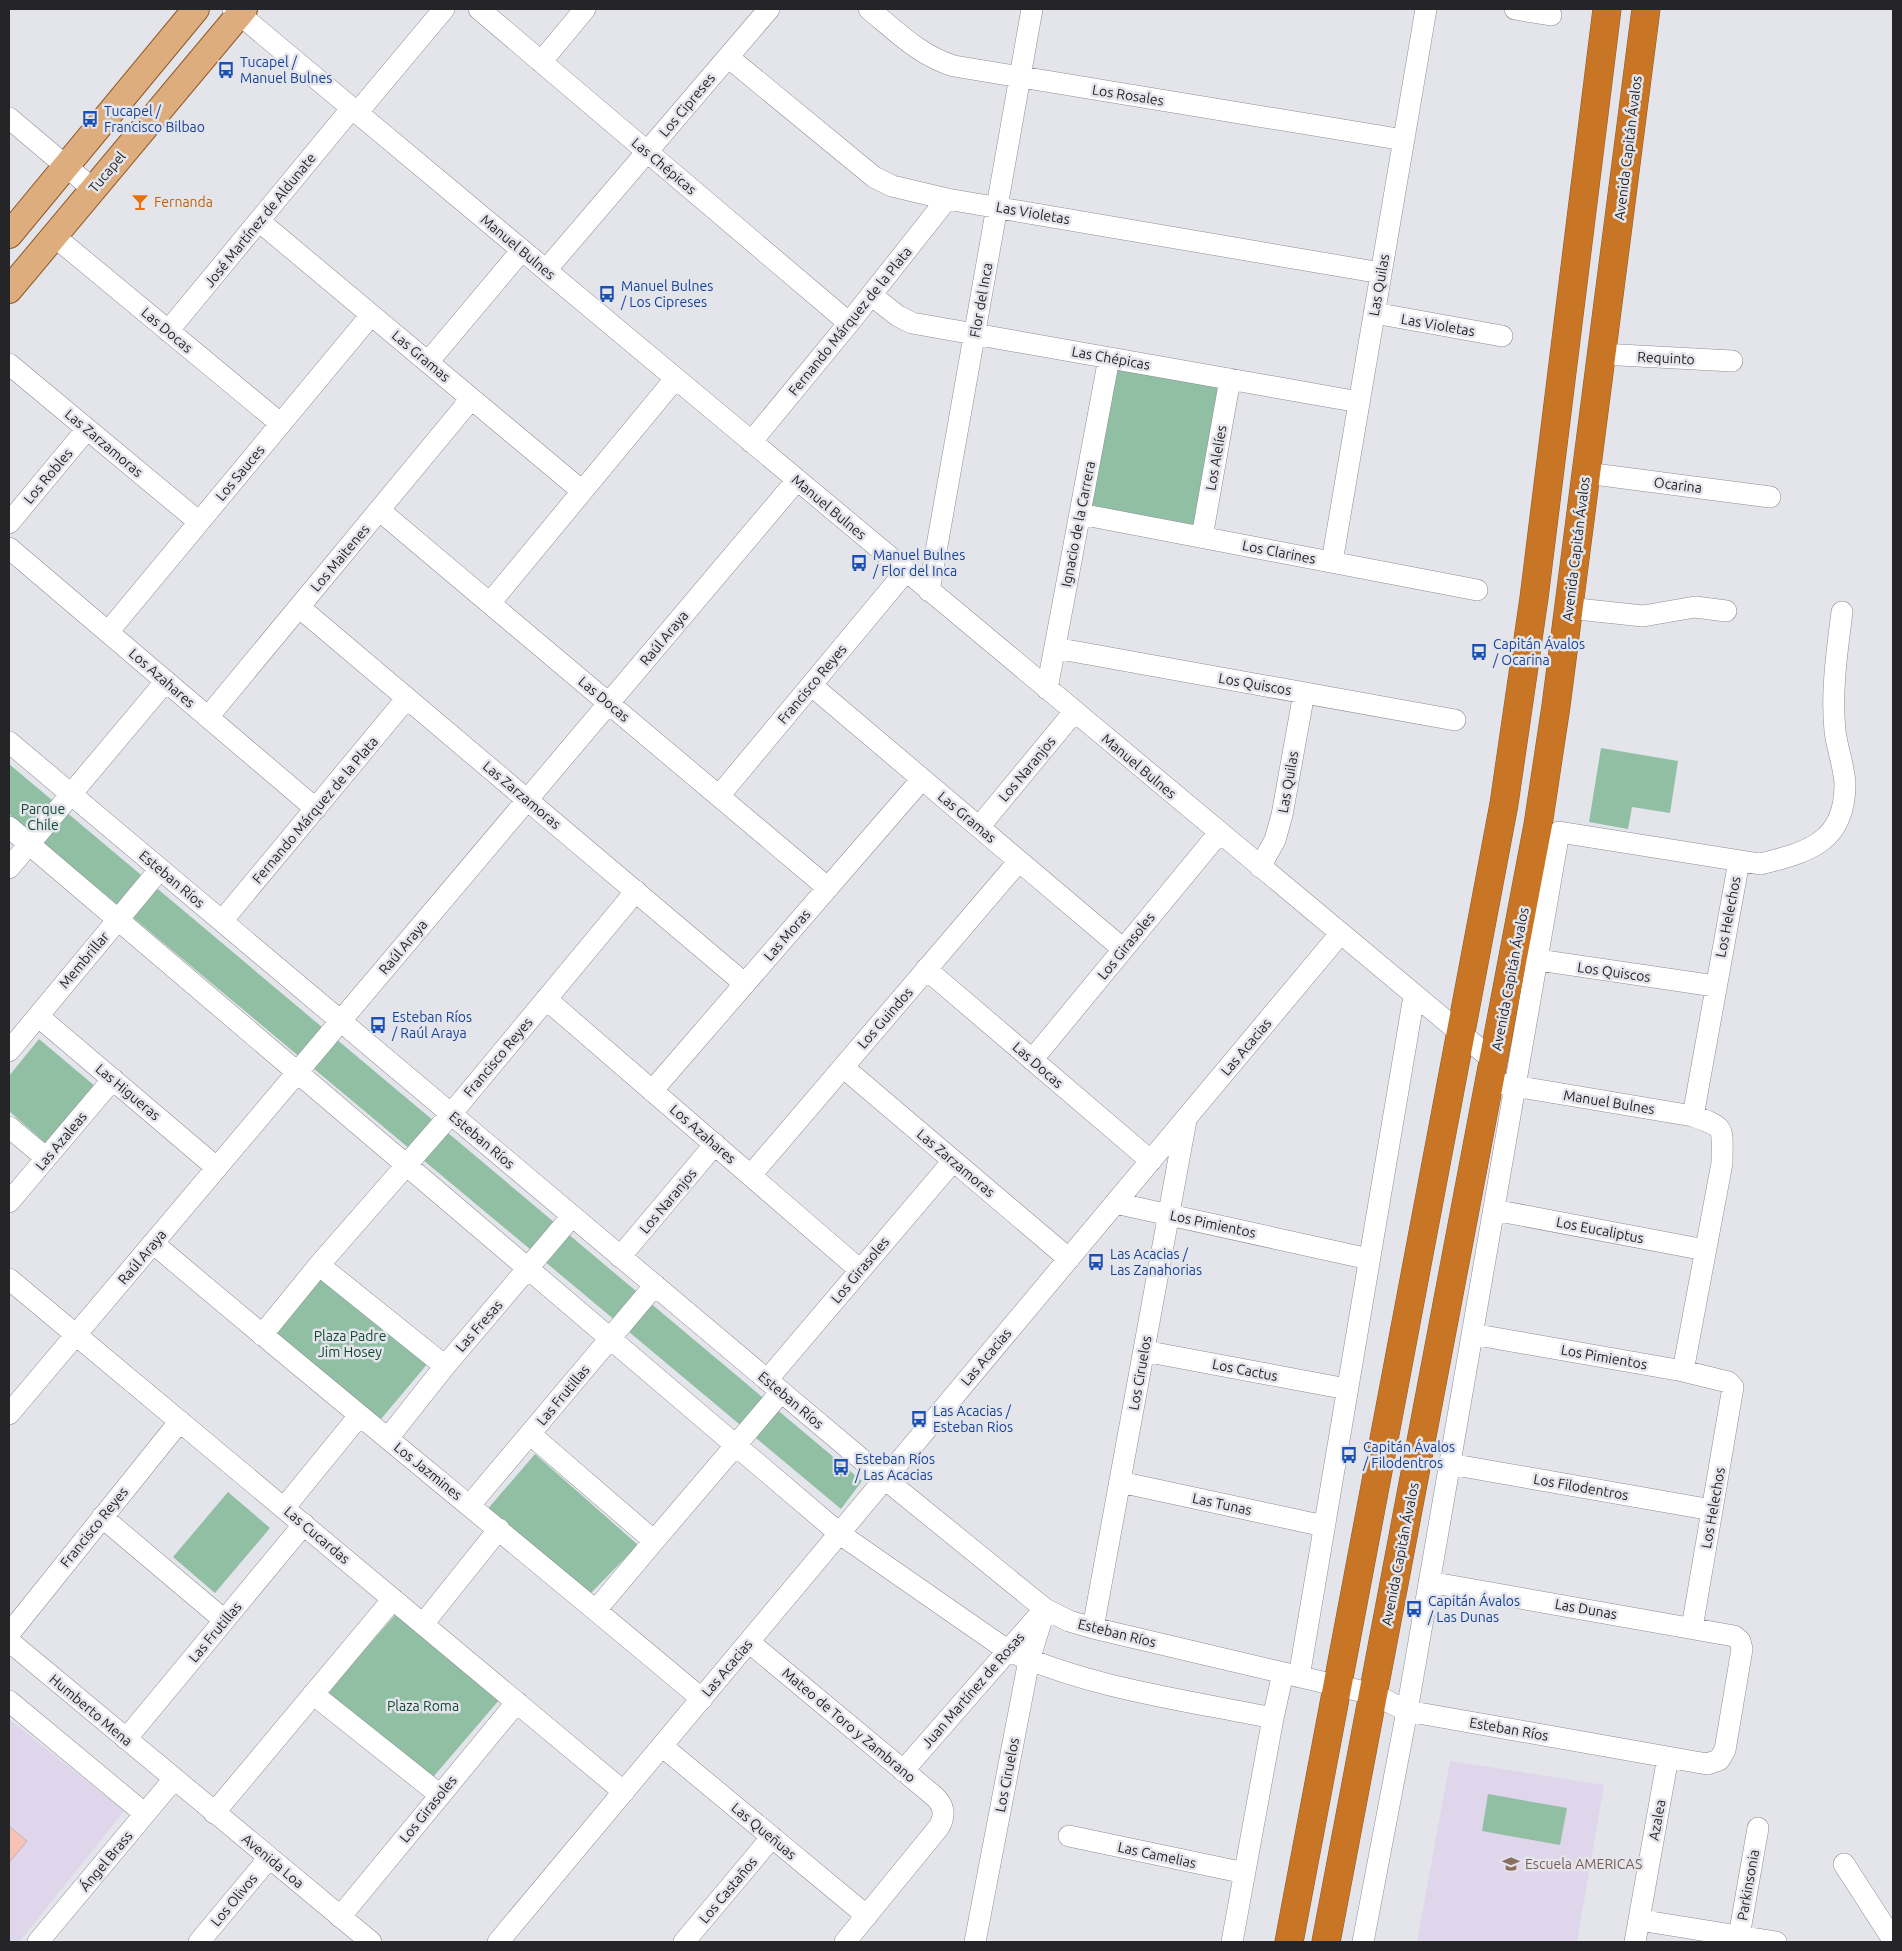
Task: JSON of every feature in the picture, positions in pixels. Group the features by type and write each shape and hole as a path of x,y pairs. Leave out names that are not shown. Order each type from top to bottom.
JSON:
{"highway":[{"path":"1289,1942 1462,1036 1515,738 1607,9"},
{"name":"Avenida Capitán Ávalos","path":"1326,1942 1373,1694 1525,958 1542,798 1646,9"}],"main road":[{"path":"9,235 196,9"},
{"name":"Tucapel","path":"9,290 239,11"}],"street":[{"name":"José Martínez de Aldunate","path":"168,331 354,110 444,9"},
{"name":"Las Chépicas","path":"479,9 850,323"},
{"path":"542,62 586,9"},
{"name":"Los Cipreses","path":"546,270 769,9"},
{"name":"Los Rosales","path":"869,9 923,53 940,62 954,66 1404,140"},
{"name":"Flor del Inca","path":"929,591 1032,9"},
{"name":"Las Quilas","path":"1332,562 1426,9"},
{"path":"1515,9 1551,15"},
{"name":"Manuel Bulnes","path":"239,11 354,110 1462,1036 1500,1077 1693,1116 1716,1124 1722,1134 1722,1163 1705,1250"},
{"name":"Las Violetas","path":"728,56 883,183 947,199 1381,273"},
{"path":"9,118 93,189"},
{"name":"Fernando Márquez de la Plata","path":"751,442 850,323 947,199"},
{"name":"Las Gramas","path":"259,221 582,491"},
{"name":"Las Docas","path":"54,236 280,424"},
{"path":"428,362 522,250"},
{"name":"Las Chépicas","path":"871,295 898,316 912,323 1359,402"},
{"name":"Las Violetas","path":"1374,313 1502,336"},
{"name":"Los Sauces","path":"108,632 371,314"},
{"name":"Requinto","path":"1601,354 1732,361"},
{"name":"Ignacio de la Carrera","path":"1047,689 1109,358"},
{"name":"Las Zarzamoras","path":"9,364 199,522"},
{"path":"490,603 676,379"},
{"name":"Los Alelíes","path":"1202,537 1230,379"},
{"name":"Los Maitenes","path":"208,717 471,398"},
{"name":"Los Robles","path":"9,523 87,429"},
{"name":"Ocarina","path":"1586,473 1770,497"},
{"name":"Raúl Araya","path":"9,1414 797,480"},
{"name":"Las Docas","path":"379,510 828,888"},
{"name":"Los Clarines","path":"1080,514 1477,590"},
{"name":"Los Azahares","path":"9,548 316,809"},
{"name":"Francisco Reyes","path":"719,796 906,571"},
{"name":"Las Zarzamoras","path":"299,607 745,984"},
{"path":"1568,608 1643,616 1695,607 1726,611"},
{"name":"Los Helechos","path":"1693,1116 1739,861 1760,864 1791,856 1822,842 1840,820 1845,783 1835,730 1835,673 1842,612"},
{"name":"Los Quiscos","path":"1055,648 1455,720"},
{"path":"9,868 166,681"},
{"name":"Las Gramas","path":"811,685 1123,949"},
{"name":"Las Quilas","path":"1260,867 1275,840 1282,815 1304,693"},
{"name":"Fernando Márquez de la Plata","path":"222,921 407,698"},
{"name":"Los Naranjos","path":"979,827 1074,712"},
{"name":"Esteban Ríos","path":"9,742 885,1479 1045,1609 1069,1621 1093,1628 1373,1694 1407,1711 1707,1764 1719,1760"},
{"name":"Las Moras","path":"652,1090 922,779"},
{"path":"9,827 840,1534 1007,1650 1029,1660 1078,1676 1273,1718"},
{"name":"Avenida Capitán Ávalos","path":"1525,958 1559,832 1739,861"},
{"name":"Los Girasoles","path":"1032,1060 1219,833"},
{"name":"Los Guindos","path":"751,1175 1019,861"},
{"name":"Membrillar","path":"9,1051 160,869"},
{"name":"Francisco Reyes","path":"262,1335 319,1265 451,1114 636,891"},
{"name":"Las Acacias","path":"498,1942 1340,934"},
{"name":"Los Quiscos","path":"1525,958 1715,986"},
{"name":"Las Docas","path":"926,969 1151,1161"},
{"path":"1232,1942 1273,1718 1291,1675 1324,1526 1414,996"},
{"name":"Los Azahares","path":"546,999 860,1270"},
{"name":"Las Higueras","path":"38,1016 217,1168"},
{"name":"Las Zarzamoras","path":"843,1067 1069,1259"},
{"name":"Avenida Capitán Ávalos","path":"1363,1942 1407,1711 1494,1210 1500,1077"},
{"name":"Las Azaleas","path":"9,1202 113,1079"},
{"name":"Los Ciruelos","path":"1093,1628 1186,1118"},
{"path":"9,1127 46,1158"},
{"name":"Los Naranjos","path":"620,1257 715,1144"},
{"name":"Los Girasoles","path":"596,1610 737,1445 774,1386 860,1270 953,1161"},
{"name":"Los Pimientos","path":"1115,1203 1369,1259"},
{"name":"Los Eucaliptus","path":"1494,1210 1705,1250"},
{"name":"Las Fresas","path":"388,1438 445,1366 572,1216"},
{"name":"Los Jazmines","path":"153,1243 702,1699"},
{"path":"1684,1371 1705,1250"},
{"path":"319,1265 445,1366"},
{"name":"Las Cucardas","path":"9,1279 624,1792"},
{"name":"Las Frutillas","path":"470,1505 655,1285"},
{"name":"Los Pimientos","path":"1472,1334 1684,1371 1728,1382 1733,1387"},
{"name":"Los Cactus","path":"1144,1351 1347,1389"},
{"name":"Los Helechos","path":"1692,1628 1733,1387"},
{"path":"284,1508 359,1416"},
{"name":"Francisco Reyes","path":"9,1634 180,1421"},
{"path":"530,1434 654,1541"},
{"name":"Los Filodentros","path":"1450,1464 1712,1510"},
{"name":"Las Tunas","path":"1120,1482 1324,1526"},
{"path":"102,1517 224,1620"},
{"name":"Las Frutillas","path":"126,1740 304,1524"},
{"path":"423,1624 499,1529"},
{"name":"Las Dunas","path":"1429,1582 1734,1636 1740,1641 1742,1649 1725,1750 1719,1760"},
{"path":"214,1813 393,1599"},
{"name":"Los Ciruelos","path":"975,1942 1029,1660 1045,1609"},
{"name":"Juan Martínez de Rosas","path":"903,1771 1007,1650 1045,1609"},
{"name":"Humberto Mena","path":"9,1641 174,1780"},
{"name":"Mateo de Toro y Zambrano","path":"749,1642 938,1799 944,1811 944,1817 939,1827 867,1916"},
{"path":"313,1694 440,1795"},
{"path":"9,1701 145,1814"},
{"name":"Los Girasoles","path":"340,1917 517,1702"},
{"name":"Las Queñuas","path":"662,1746 867,1916"},
{"name":"Azalea","path":"1635,1942 1668,1757"},
{"name":"Avenida Loa","path":"174,1780 371,1942"},
{"name":"Ángel Brass","path":"38,1942 174,1780"},
{"name":"Parkinsonia","path":"1739,1939 1758,1828"},
{"name":"Las Camelias","path":"1069,1836 1245,1873"},
{"name":"Los Castaños","path":"684,1942 772,1837"},
{"name":"Los Olivos","path":"199,1942 269,1858"},
{"path":"1844,1864 1893,1940"},
{"path":"845,1942 867,1916"},
{"path":"1639,1920 1739,1939 1776,1942"}],"shaded area":[{"path":"9,1719 124,1811 19,1942 9,1942"},
{"name":"Escuela AMERICAS","path":"1450,1761 1604,1785 1577,1942 1417,1942"}],"green space":[{"path":"1112,367 1220,386 1195,525 1087,505"},
{"path":"1601,748 1678,761 1670,813 1632,807 1628,829 1589,822"},
{"name":"Parque Chile","path":"9,764 862,1481 841,1509 9,814"},
{"path":"39,1039 96,1087 50,1147 9,1111 9,1076"},
{"name":"Plaza Padre Jim Hosey","path":"324,1264 434,1356 376,1425 266,1333"},
{"path":"535,1454 638,1545 587,1597 486,1511"},
{"path":"228,1492 270,1528 215,1593 173,1557"},
{"name":"Plaza Roma","path":"396,1614 500,1699 428,1783 326,1693"},
{"path":"1488,1794 1567,1808 1560,1845 1482,1831"}],"building":[{"path":"9,1826 27,1841 9,1863"}],"place":[{"name":"Tucapel / Manuel Bulnes","path":"226,70"},
{"name":"Tucapel / Francisco Bilbao","path":"90,119"},
{"name":"Fernanda","path":"140,202"},
{"name":"Manuel Bulnes / Los Cipreses","path":"607,294"},
{"name":"Manuel Bulnes / Flor del Inca","path":"859,563"},
{"name":"Capitán Ávalos / Ocarina","path":"1479,652"},
{"name":"Esteban Ríos / Raúl Araya","path":"378,1025"},
{"name":"Las Acacias / Las Zanahorias","path":"1096,1262"},
{"name":"Las Acacias / Esteban Rios","path":"919,1419"},
{"name":"Capitán Ávalos / Filodentros","path":"1349,1455"},
{"name":"Esteban Ríos / Las Acacias","path":"841,1467"},
{"name":"Capitán Ávalos / Las Dunas","path":"1414,1609"},
{"name":"Escuela AMERICAS","path":"1511,1864"}]}
